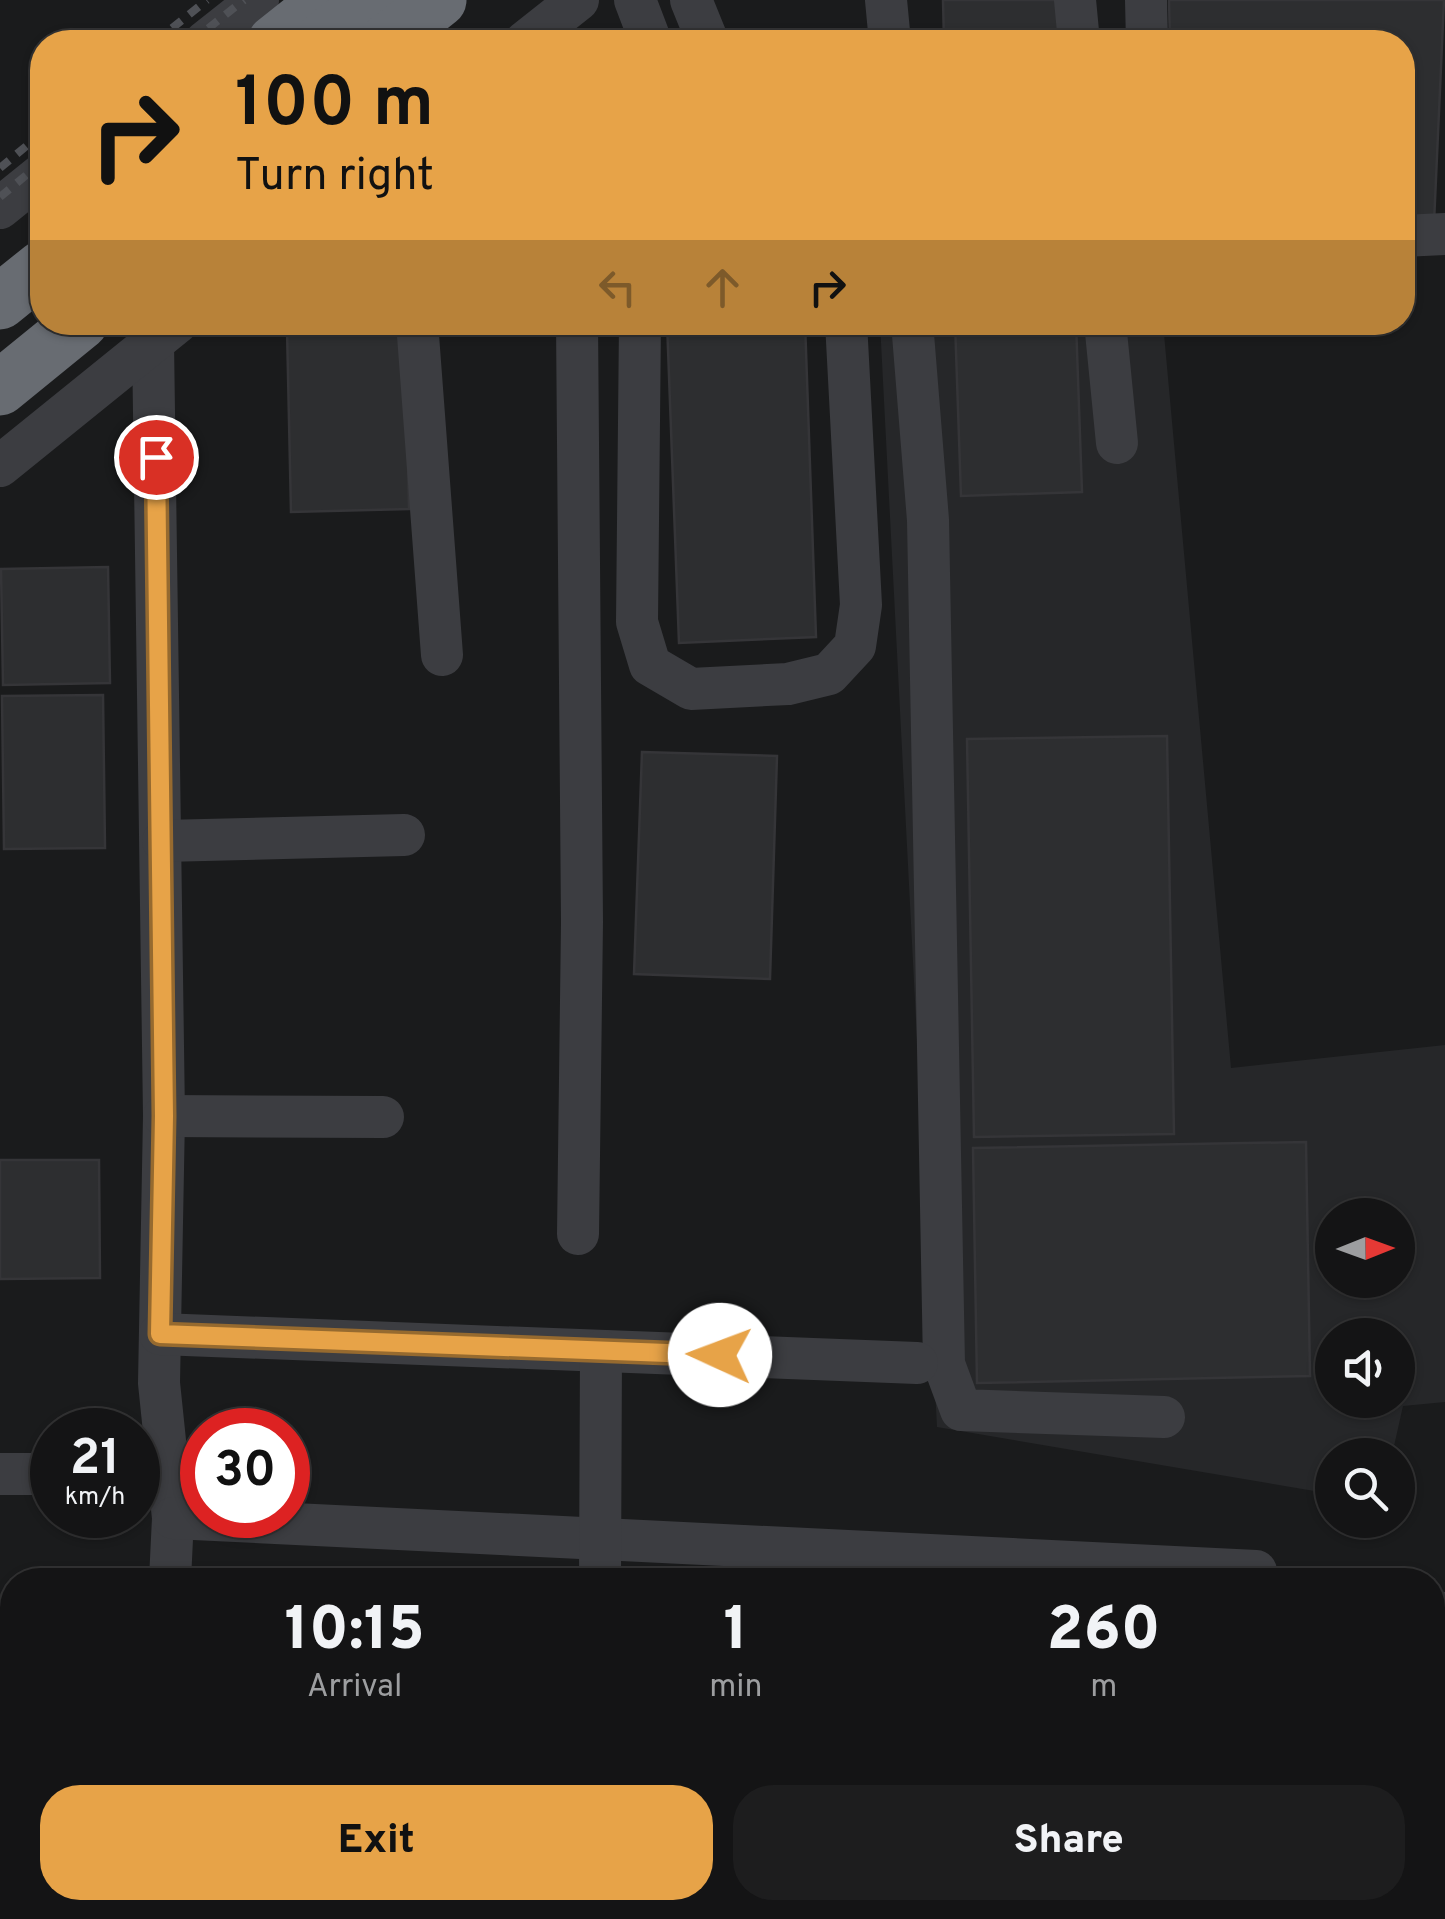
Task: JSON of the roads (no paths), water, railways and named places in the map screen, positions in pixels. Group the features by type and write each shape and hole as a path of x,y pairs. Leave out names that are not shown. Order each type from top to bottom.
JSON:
{"highway":[{"path":"290,30 328,0"},
{"path":"335,30 372,0"},
{"path":"401,30 439,0"},
{"path":"442,30 479,0"},
{"path":"0,264 30,240"},
{"path":"0,302 30,278"},
{"path":"0,353 30,329"},
{"path":"0,388 65,335"}],"street":[{"path":"220,30 258,0"},
{"path":"546,30 578,0"},
{"path":"634,0 646,30"},
{"path":"692,0 703,30"},
{"path":"886,0 889,30"},
{"path":"1075,0 1078,30"},
{"path":"1146,0 1147,30"},
{"path":"0,208 30,184"},
{"path":"1415,235 1445,234"},
{"path":"0,466 161,335"},
{"path":"157,1408 164,1116 165,335"},
{"path":"418,335 442,655"},
{"path":"577,335 582,902 578,1234"},
{"path":"640,335 638,622 650,665 690,689 788,684 829,674 854,646 861,605 847,335"},
{"path":"913,335 928,520 944,1364 962,1410 1164,1417"},
{"path":"1106,335 1117,443"},
{"path":"162,841 404,835"},
{"path":"164,1116 383,1117"},
{"path":"160,1334 917,1363"},
{"path":"601,1351 601,1561"},
{"path":"0,1474 30,1474"},
{"path":"160,1490 172,1518 170,1568"},
{"path":"172,1518 601,1561 1060,1568"}],"railway":[{"path":"170,30 207,0"},
{"path":"206,30 244,0"},
{"path":"0,168 30,143"},
{"path":"0,197 30,172"}]}
